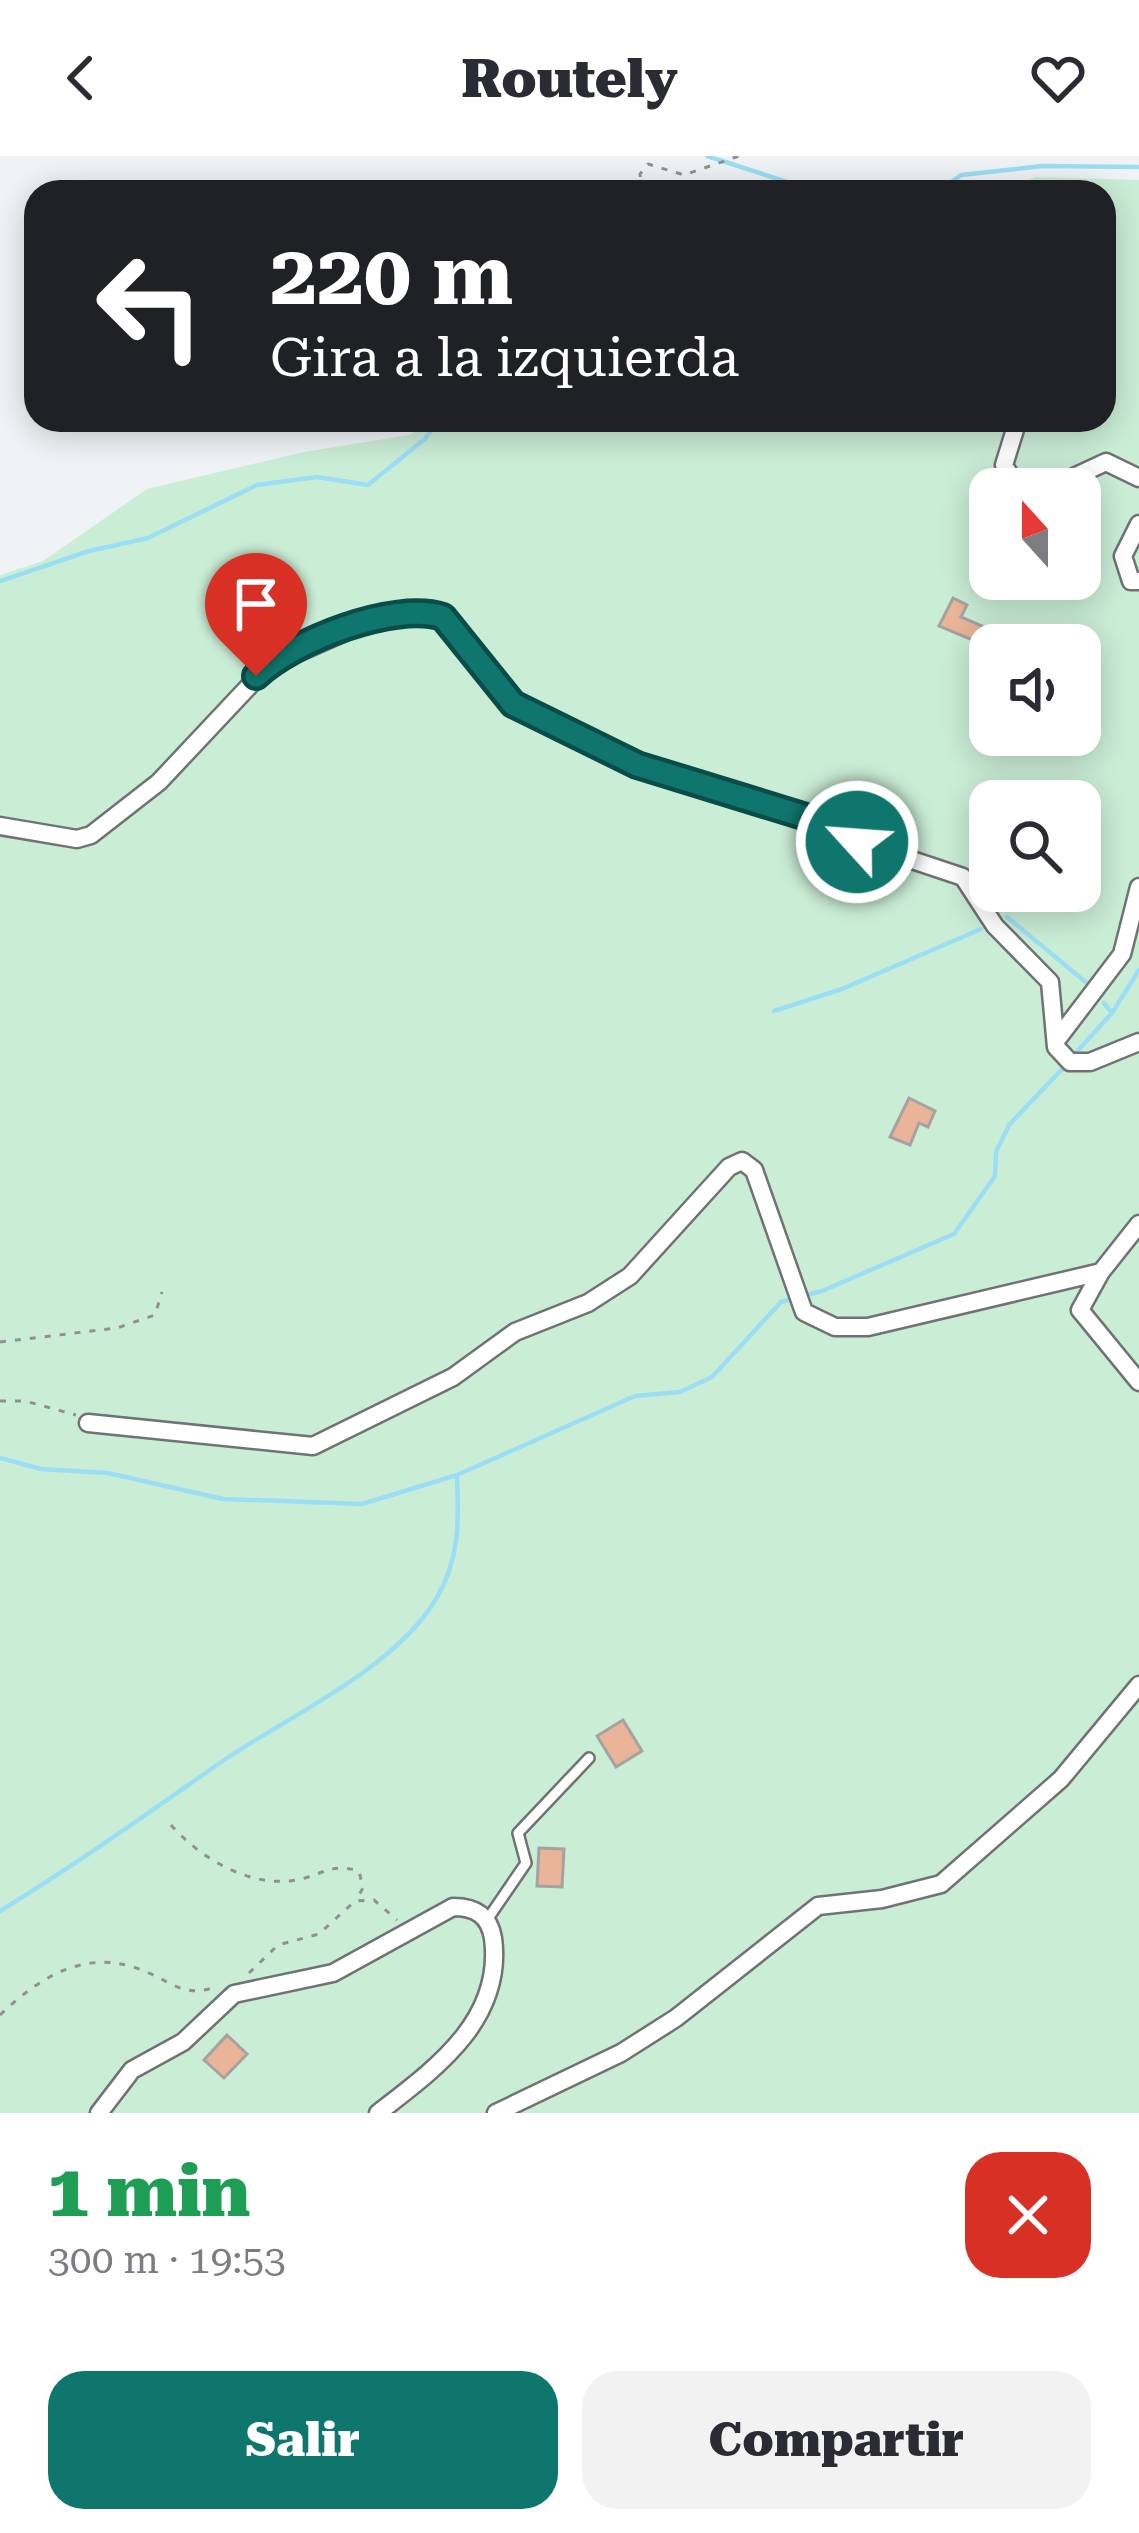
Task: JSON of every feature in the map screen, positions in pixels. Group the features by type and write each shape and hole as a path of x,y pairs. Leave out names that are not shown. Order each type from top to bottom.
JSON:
{"street":[{"path":"1006,468 1014,432"},
{"path":"1092,468 1106,461 1139,478"},
{"path":"1139,524 1123,556 1132,581 1139,581"},
{"path":"0,826 76,839 91,835 159,782 268,666 384,615 425,611 443,617 513,704 561,729 637,765 816,820 857,842 963,877 995,926 1044,972 1052,989 1061,1057 1078,1063 1139,1042"},
{"path":"1056,1041 1122,954 1139,886"},
{"path":"88,1423 313,1446 452,1376 515,1332 588,1303 630,1276 729,1167 742,1162 754,1170 804,1312 835,1327 868,1327 1101,1272"},
{"path":"1139,1224 1101,1272 1080,1310 1139,1382"},
{"path":"496,2113 621,2054 676,2018 818,1906 882,1899 940,1884 1061,1779 1139,1685"},
{"path":"99,2113 132,2070 183,2042 234,1994 325,1976 453,1907 470,1907 488,1920 492,1981 472,2026 450,2054 378,2113"}],"lane":[{"path":"488,1920 526,1863 518,1833 589,1757"}],"path":[{"path":"640,180 648,164 684,175 739,156"},
{"path":"0,1342 117,1328 155,1315 162,1292"},
{"path":"0,1401 70,1411 88,1423"},
{"path":"171,1826 199,1854 261,1879 302,1879 341,1865 359,1871 363,1888 355,1901 319,1934 278,1945 257,1970 240,1977"},
{"path":"355,1901 374,1900 410,1934"},
{"path":"0,2015 33,1983 72,1965 107,1960 147,1972 181,1992 224,1983"}],"green space":[{"path":"1036,177 1139,180 1139,2113 0,2113 0,575 43,561 147,489 414,432 1116,432 1116,180 1028,180"}],"building":[{"path":"953,598 967,605 961,617 977,624 969,624 969,638 939,626"},
{"path":"909,1098 935,1111 928,1127 919,1123 910,1145 890,1137"},
{"path":"623,1720 642,1751 616,1767 597,1736"},
{"path":"539,1848 564,1849 562,1887 537,1886"},
{"path":"227,2035 247,2054 224,2078 204,2060"}],"waterway":[{"path":"707,156 781,180"},
{"path":"954,180 961,175 1042,166 1139,167"},
{"path":"0,581 89,551 148,538 257,485 317,477 368,485 430,432"},
{"path":"1007,917 1088,984"},
{"path":"774,1011 842,989 981,929"},
{"path":"1072,1057 1112,1013 1139,970"},
{"path":"1104,1003 1112,1013"},
{"path":"0,1458 41,1469 108,1473 223,1499 362,1504 457,1475 635,1396 680,1392 712,1377 781,1302 822,1291 954,1234 995,1176 996,1152 1009,1125 1065,1066"},
{"path":"0,1911 227,1758 341,1688 396,1646 436,1599 450,1569 458,1524 457,1476"}],"route":[{"path":"256,676 282,658 360,624 407,610 425,611 443,617 513,704 637,765 816,820 857,842"}]}
